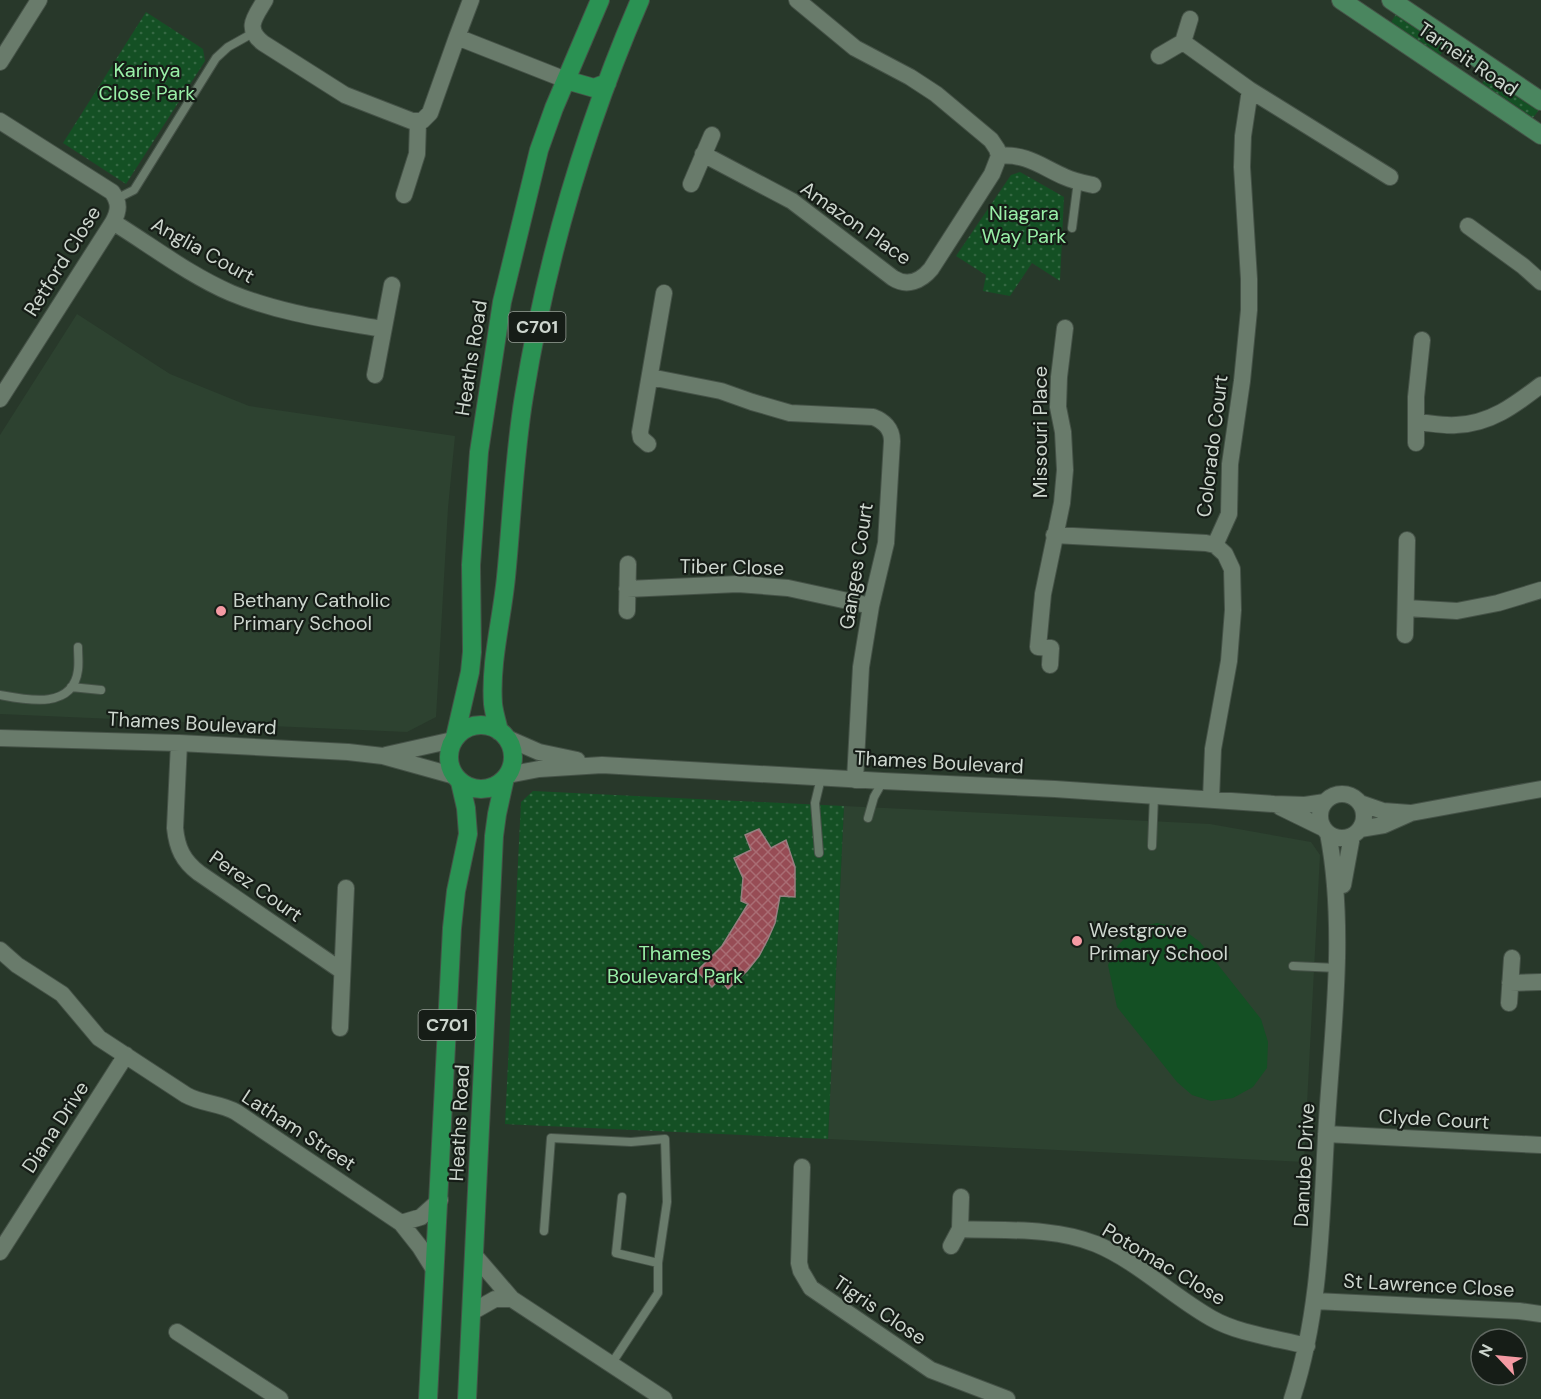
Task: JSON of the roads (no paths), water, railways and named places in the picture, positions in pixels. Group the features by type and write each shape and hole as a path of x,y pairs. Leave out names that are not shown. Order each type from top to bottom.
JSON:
{"main road":[{"name":"Heaths Road","path":"454,739 470,672 474,506 478,452 502,302 539,150 600,0"},
{"name":"C701","path":"506,776 512,755 493,706 494,668 506,578 515,462 524,396 554,247 592,121 640,0"},
{"name":"Tarneit Road","path":"1341,0 1541,135"},
{"name":"Tarneit Road","path":"1391,0 1541,101"},
{"path":"566,80 594,88 607,83"},
{"path":"454,739 470,727 480,725 490,726 503,734"},
{"name":"C701","path":"454,739 448,758 457,779"},
{"name":"Heaths Road","path":"467,1399 495,836 497,814 506,776"},
{"path":"457,779 469,787 478,789 497,784 506,776"},
{"name":"Heaths Road","path":"428,1399 440,1200 452,928 456,891 468,834 466,808 457,779"}],"street":[{"path":"0,62 39,0"},
{"path":"265,0 253,23 253,33 274,51 345,95 418,122 427,118 433,106 471,0"},
{"path":"798,0 855,48 910,77 936,94 991,140 999,156 1014,155 1030,159 1066,177 1085,183"},
{"path":"1160,56 1183,42 1190,19"},
{"path":"457,37 566,80"},
{"path":"1183,42 1250,90 1390,177"},
{"name":"Colorado Court","path":"1211,799 1213,749 1229,660 1233,581 1229,561 1215,545 1229,514 1230,464 1249,310 1249,269 1242,167 1243,136 1250,90"},
{"path":"0,121 112,192 117,202"},
{"path":"404,195 417,154 418,122"},
{"path":"691,184 712,135"},
{"name":"Amazon Place","path":"703,154 792,201 893,279 908,283 920,279 928,272 992,174 999,156"},
{"name":"Retford Close","path":"0,399 113,222 118,213 117,202"},
{"name":"Anglia Court","path":"113,222 197,276 230,292 290,312 382,328"},
{"path":"1466,226 1523,266 1541,282"},
{"path":"375,375 382,328 392,285"},
{"path":"648,444 641,438 635,426 650,377 663,293"},
{"name":"Missouri Place","path":"1050,665 1050,648 1038,646 1043,594 1062,503 1065,470 1063,432 1058,407 1064,325"},
{"path":"1416,443 1420,339"},
{"name":"Ganges Court","path":"650,377 721,391 790,412 873,417 888,426 892,441 886,543 871,606 861,667 855,780"},
{"path":"1417,422 1455,425 1485,421 1511,407 1541,385"},
{"path":"1054,536 1196,542 1215,545"},
{"path":"1405,635 1408,539"},
{"path":"627,611 628,564"},
{"name":"Tiber Close","path":"627,589 738,584 788,588 871,606"},
{"path":"1406,608 1457,611 1498,603 1541,590"},
{"name":"Thames Boulevard","path":"503,734 539,752 602,765"},
{"name":"Thames Boulevard","path":"0,738 179,743 383,756 457,779"},
{"name":"Thames Boulevard","path":"383,756 454,739"},
{"name":"Perez Court","path":"179,743 176,841 184,858 199,873 342,971"},
{"name":"Thames Boulevard","path":"506,776 539,770 602,765 882,782 1055,789 1305,806 1325,802"},
{"path":"1356,833 1364,816 1356,798 1343,794 1336,795 1325,802 1320,815 1326,831 1340,838 1384,825 1411,813 1541,789"},
{"path":"1360,803 1383,811 1411,813"},
{"name":"Thames Boulevard","path":"1274,804 1326,831"},
{"name":"Danube Drive","path":"1292,1399 1307,1346 1315,1301 1322,1225 1336,969 1334,863 1326,831"},
{"name":"Danube Drive","path":"1336,930 1356,833"},
{"path":"340,1028 346,888"},
{"name":"Latham Street","path":"0,950 17,965 62,994 84,1023 99,1038 194,1100 224,1106 236,1112 401,1223 435,1271"},
{"path":"1509,1003 1512,958"},
{"path":"1510,982 1541,982"},
{"name":"Diana Drive","path":"0,1252 126,1055"},
{"name":"Clyde Court","path":"1326,1134 1541,1145"},
{"name":"Tigris Close","path":"802,1167 800,1263 801,1271 811,1288 931,1370 1007,1399"},
{"path":"951,1246 960,1229 961,1197"},
{"path":"401,1223 421,1217 440,1200"},
{"name":"Potomac Close","path":"960,1229 1060,1234 1095,1244 1117,1255 1212,1319 1238,1329 1307,1346"},
{"path":"475,1256 512,1299 664,1399"},
{"path":"472,1312 495,1299 512,1299"},
{"name":"St Lawrence Close","path":"1315,1301 1541,1314"},
{"path":"177,1332 280,1399"}],"lane":[{"path":"117,202 134,190 190,98 223,52 253,33"},
{"path":"1072,228 1085,183"},
{"path":"0,695 49,700 59,697 71,687 78,670 78,647"},
{"path":"71,687 101,690"},
{"path":"819,853 815,803 821,778"},
{"path":"868,818 874,797 882,782"},
{"path":"1152,846 1154,796"},
{"path":"1293,966 1336,969"},
{"path":"544,1231 551,1138 631,1142 665,1139 667,1202 658,1263 658,1293 612,1363"},
{"path":"622,1197 616,1253 658,1263"}],"place":[{"name":"Bethany Catholic Primary School","path":"221,611"},
{"name":"Westgrove Primary School","path":"1077,941"}],"park label":[{"name":"Karinya Close Park","path":"147,82"},
{"name":"Niagara Way Park","path":"1024,224"},
{"name":"Thames Boulevard Park","path":"675,964"}]}
